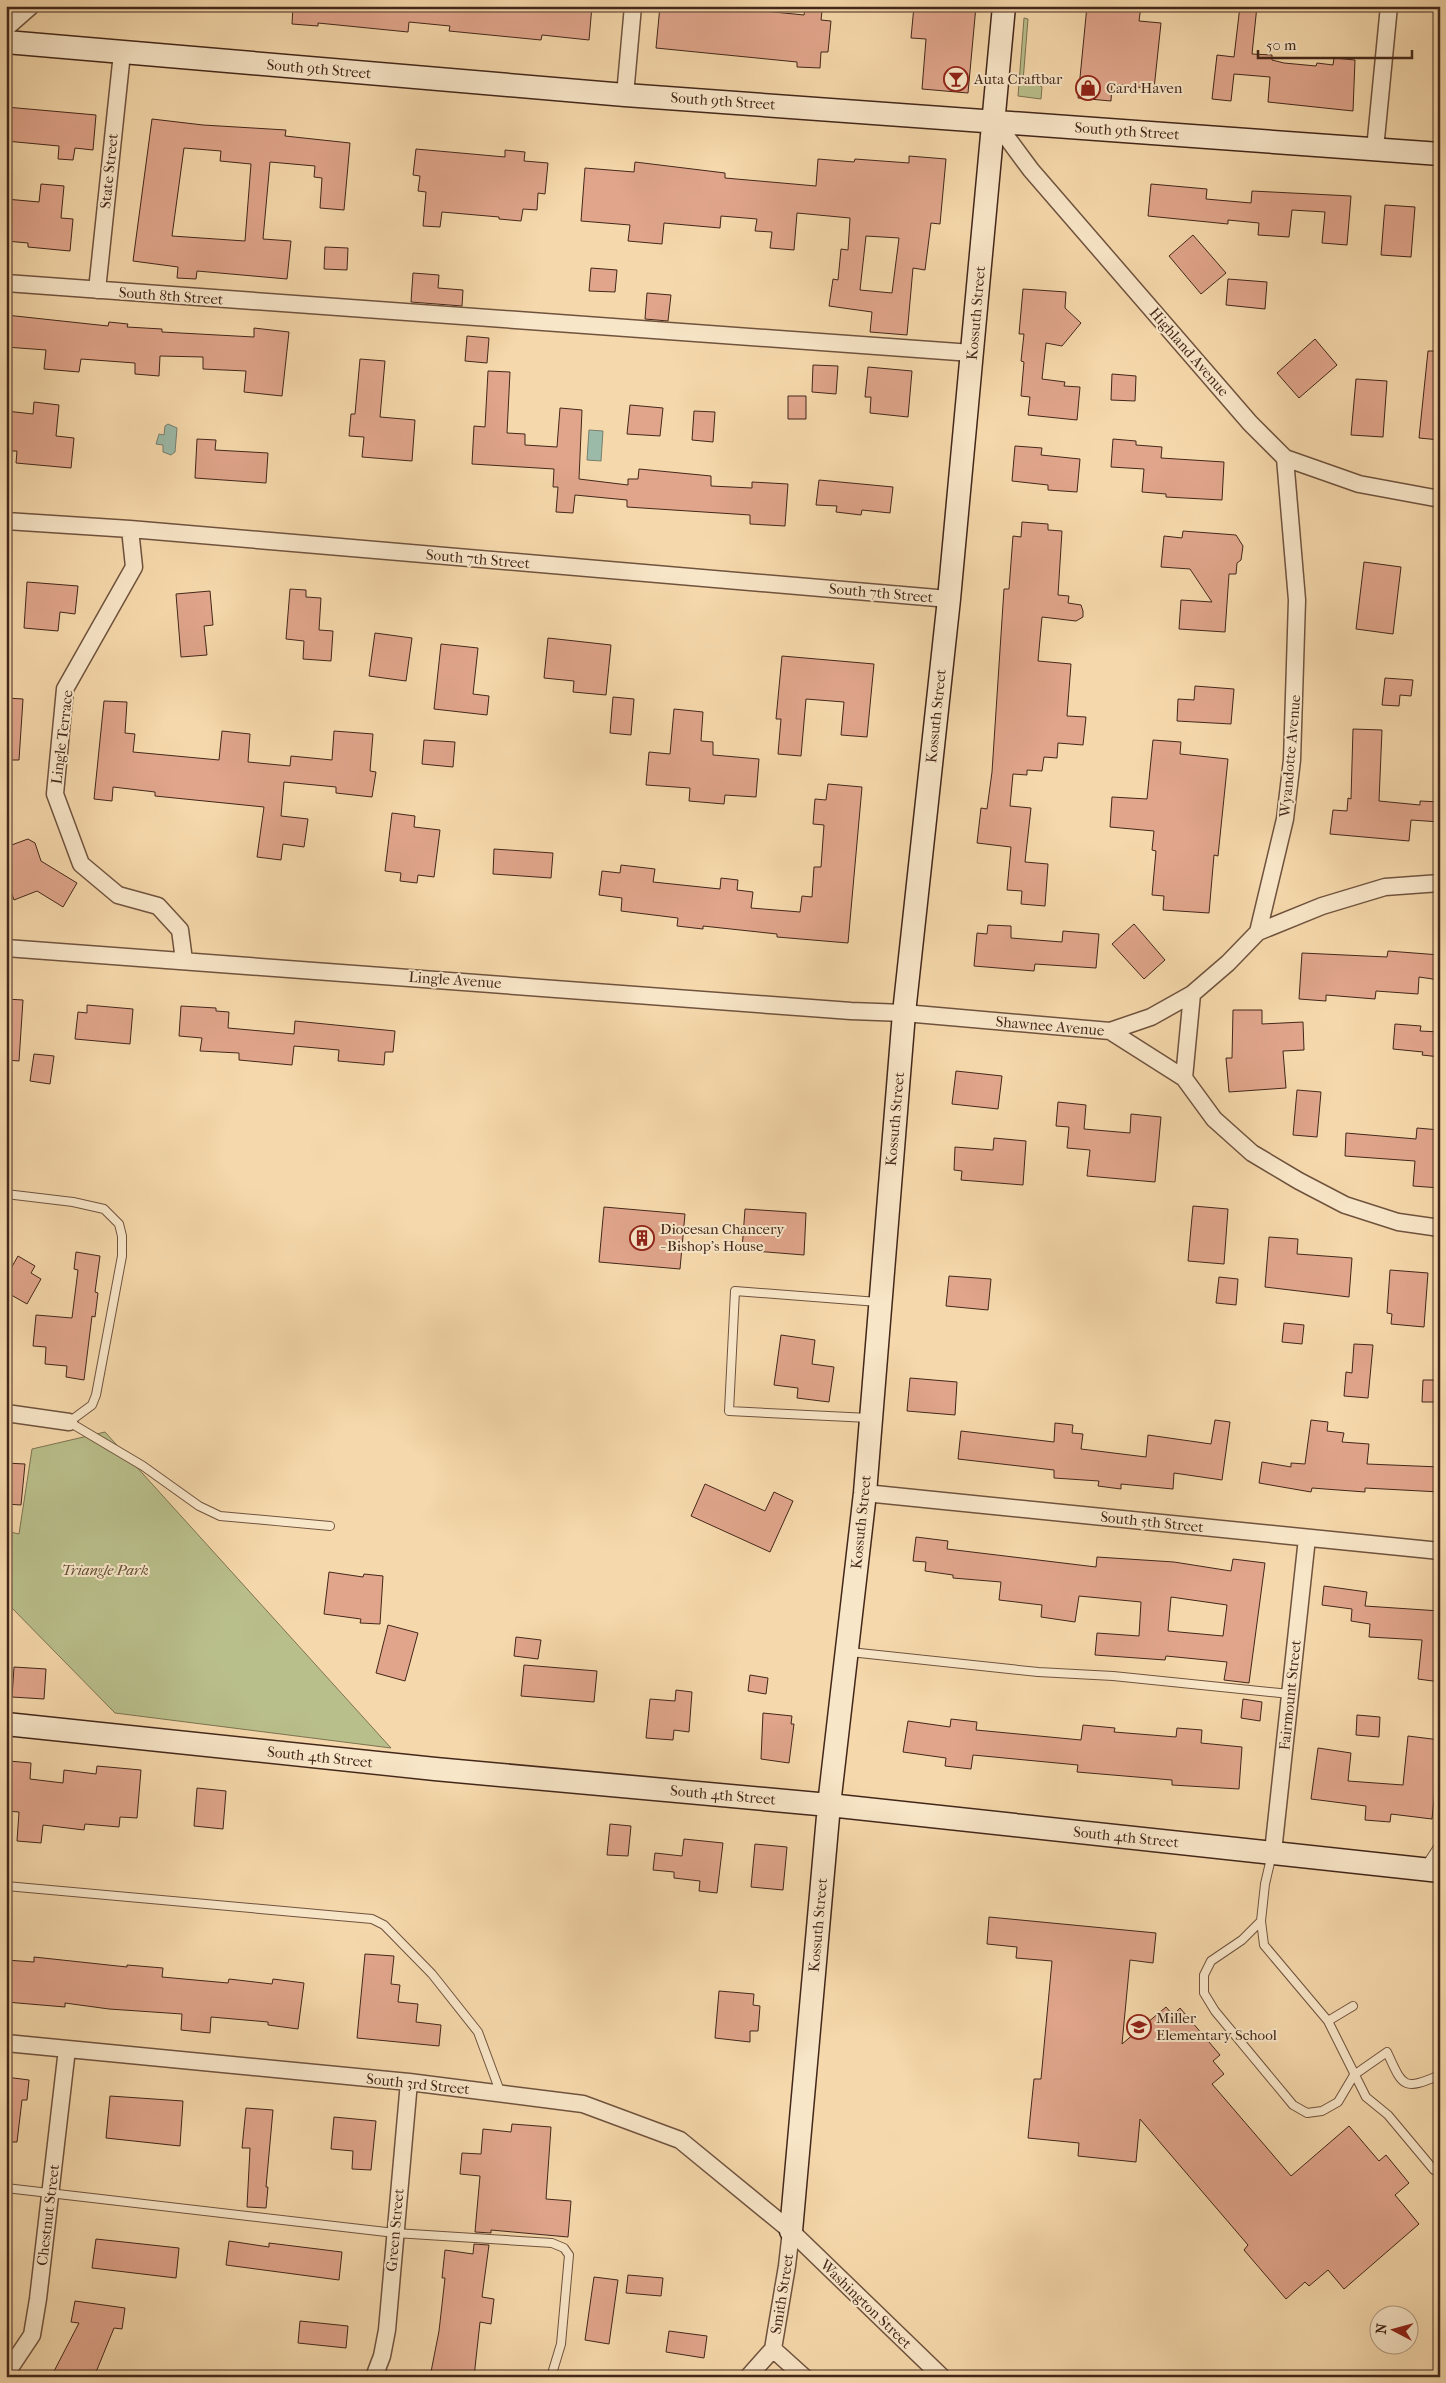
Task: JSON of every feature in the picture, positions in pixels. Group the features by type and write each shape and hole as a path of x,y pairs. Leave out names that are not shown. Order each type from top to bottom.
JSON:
{"street":[{"path":"6,28 31,6"},
{"path":"625,95 633,6"},
{"name":"Kossuth Street","path":"791,2231 829,1805 845,1652 865,1493 904,1013 949,599 1004,6"},
{"path":"1375,149 1389,6"},
{"name":"South 9th Street","path":"6,42 625,95 994,120 1440,154"},
{"name":"State Street","path":"97,290 122,53"},
{"name":"Highland Avenue","path":"994,120 1031,170 1250,423 1286,458 1359,484 1440,500"},
{"name":"South 8th Street","path":"6,283 972,353"},
{"name":"Wyandotte Avenue","path":"1258,932 1285,819 1292,760 1297,600 1286,458"},
{"name":"South 7th Street","path":"6,521 130,529 949,599"},
{"name":"Lingle Terrace","path":"130,529 134,567 65,689 55,794 81,864 118,895 158,906 180,930 184,960"},
{"path":"1110,1031 1151,1016 1192,994 1228,963 1258,932 1322,906 1385,887 1440,883"},
{"name":"Lingle Avenue","path":"6,948 851,1011 904,1013"},
{"path":"1184,1078 1192,994"},
{"name":"Shawnee Avenue","path":"904,1013 1110,1031 1184,1078 1214,1119 1252,1153 1299,1181 1345,1205 1398,1222 1440,1228"},
{"path":"6,1413 69,1422"},
{"name":"South 5th Street","path":"865,1493 1440,1550"},
{"name":"Fairmount Street","path":"1272,1852 1307,1538"},
{"name":"South 4th Street","path":"6,1724 435,1769 829,1805 1432,1870"},
{"name":"South 3rd Street","path":"6,2043 408,2082 583,2104 680,2140 791,2231"},
{"name":"Chestnut Street","path":"6,2374 32,2335 38,2299 67,2049"},
{"name":"Green Street","path":"374,2377 382,2356 387,2330 408,2082"},
{"name":"Smith Street","path":"748,2377 772,2349 787,2266 791,2231"},
{"name":"Washington Street","path":"791,2231 942,2377"},
{"path":"772,2349 804,2377"}],"lane":[{"path":"6,1194 73,1202 104,1208 119,1224 122,1236 122,1256 100,1384 92,1405 69,1422 143,1466 199,1506 220,1516 330,1526"},
{"path":"871,1418 729,1410 735,1291 880,1302"},
{"path":"845,1652 1038,1672 1113,1676 1290,1694"},
{"path":"1432,1870 1440,1844"},
{"path":"1272,1852 1265,1884 1261,1921 1264,1945 1328,2021 1366,2097 1388,2115 1434,2170 1440,2172"},
{"path":"6,1886 372,1919 384,1925 432,1974 478,2032 502,2094"},
{"path":"1261,1921 1242,1940 1211,1961 1204,1974 1204,1993 1215,2011 1293,2105 1307,2113 1322,2111 1338,2102 1354,2075 1387,2052 1398,2077 1410,2085 1417,2085 1440,2076"},
{"path":"1328,2021 1353,2006"},
{"path":"6,2188 395,2233 552,2243 564,2248 569,2256 561,2344 551,2377"}],"green space":[{"path":"1024,18 1028,19 1023,81 1034,82 1042,87 1041,99 1018,96"},
{"name":"Triangle Park","path":"105,1432 391,1748 115,1713 6,1602 6,1531 19,1534 32,1449"}],"shaded area":[{"path":"168,424 177,428 175,452 171,455 163,452 163,445 156,444 159,434 164,435 165,426"},
{"path":"589,430 603,431 601,461 587,460"}],"building":[{"path":"293,6 592,6 589,40 542,35 541,40 449,31 450,26 409,22 408,32 318,23 318,26 292,24"},
{"path":"660,6 735,6 734,8 804,15 805,10 822,11 821,20 831,21 828,52 821,52 820,68 797,67 797,62 656,48"},
{"path":"914,6 976,6 968,93 922,89 926,39 911,38"},
{"path":"1087,6 1141,6 1139,21 1161,23 1154,89 1112,84 1111,101 1078,98"},
{"path":"1240,6 1257,6 1252,54 1272,55 1272,60 1284,63 1316,66 1317,63 1333,65 1334,58 1355,60 1353,111 1268,102 1270,77 1234,74 1231,101 1212,99 1217,55 1234,57"},
{"path":"6,107 96,115 93,150 75,148 73,160 58,159 59,146 6,141"},
{"path":"152,119 203,125 286,130 285,136 350,143 344,210 320,208 322,178 314,177 315,166 270,162 263,239 291,241 287,279 197,271 196,279 177,278 178,267 133,261","holes":["184,148 221,151 220,161 251,164 245,241 172,236"]},
{"path":"416,149 505,157 505,150 525,152 524,161 548,163 545,194 538,193 537,210 523,209 521,221 442,212 440,227 423,226 426,192 418,191 420,176 413,175"},
{"path":"909,156 946,159 940,224 931,223 925,270 913,268 907,335 870,332 872,312 829,306 833,279 838,280 841,249 848,250 850,218 797,213 794,250 770,248 772,232 755,231 757,219 721,216 720,228 664,223 662,244 628,241 630,225 581,221 585,168 634,172 635,162 725,173 725,178 816,186 818,159 854,162 855,159 909,163","holes":["866,236 899,238 892,293 860,290"]},
{"path":"41,184 64,186 61,218 73,219 70,251 28,247 28,243 6,241 6,199 39,202"},
{"path":"1151,184 1207,189 1206,199 1251,203 1252,191 1351,196 1347,245 1322,243 1325,212 1292,210 1289,237 1258,235 1259,223 1228,220 1228,224 1148,216"},
{"path":"1385,205 1415,207 1411,257 1381,255"},
{"path":"1193,235 1226,273 1201,294 1169,256"},
{"path":"325,247 348,248 347,270 324,269"},
{"path":"591,268 617,270 615,292 589,291"},
{"path":"413,273 439,275 438,288 463,290 462,306 411,302"},
{"path":"1228,279 1267,282 1265,309 1226,305"},
{"path":"1023,289 1066,292 1065,308 1081,323 1062,346 1046,343 1042,379 1065,382 1064,386 1080,387 1077,420 1028,415 1030,397 1021,396 1024,362 1021,361 1024,334 1019,334"},
{"path":"647,293 671,295 668,321 645,319"},
{"path":"6,315 108,326 109,322 128,324 127,327 162,329 162,332 254,337 254,328 289,332 282,396 244,392 246,371 203,369 203,357 160,356 159,376 135,374 135,363 81,359 79,372 44,369 46,350 6,347"},
{"path":"467,336 489,338 487,363 465,361"},
{"path":"1315,339 1337,365 1299,398 1277,373"},
{"path":"1428,351 1440,351 1440,440 1419,438"},
{"path":"360,359 385,361 380,417 415,420 412,461 362,457 364,437 349,436 351,414 355,414"},
{"path":"813,365 838,366 836,394 812,392"},
{"path":"868,367 912,371 908,417 870,413 871,397 865,397"},
{"path":"488,371 510,372 507,433 525,434 525,445 557,447 560,408 582,410 579,479 628,485 628,479 638,479 639,469 711,476 711,486 752,488 752,482 788,484 785,526 750,524 750,515 627,507 627,500 575,495 573,513 556,512 558,487 553,487 554,469 472,464 474,426 485,427"},
{"path":"1112,374 1136,376 1135,401 1111,400"},
{"path":"1356,379 1387,381 1383,437 1351,435"},
{"path":"788,396 806,396 806,419 788,419"},
{"path":"34,402 59,405 56,436 74,438 71,468 16,463 17,451 6,451 6,411 33,414"},
{"path":"630,405 663,408 660,436 627,434"},
{"path":"694,411 715,412 713,442 692,440"},
{"path":"197,439 216,440 215,450 268,453 266,483 195,478"},
{"path":"1113,439 1136,441 1136,445 1162,447 1161,458 1224,462 1222,500 1166,497 1166,494 1142,492 1144,469 1111,467"},
{"path":"1015,446 1042,448 1041,455 1080,459 1077,492 1048,490 1048,485 1012,481"},
{"path":"819,480 893,487 890,513 862,510 861,515 836,512 837,506 816,505"},
{"path":"1022,522 1048,524 1048,530 1062,531 1058,595 1069,596 1068,603 1081,605 1083,611 1083,617 1076,621 1042,617 1038,661 1071,664 1067,716 1086,717 1083,745 1058,743 1057,758 1044,757 1042,771 1027,770 1027,775 1013,774 1010,806 1031,808 1025,862 1048,864 1045,906 1021,904 1022,891 1007,890 1011,847 977,843 981,808 987,809 992,772 1004,589 1009,589 1013,536 1021,537"},
{"path":"1183,531 1236,535 1243,546 1241,560 1237,563 1236,574 1229,574 1225,632 1179,629 1181,600 1212,602 1190,569 1161,567 1164,536 1182,538"},
{"path":"1364,562 1401,567 1393,634 1356,629"},
{"path":"27,582 78,586 75,614 60,612 58,631 24,628"},
{"path":"290,589 306,590 306,597 321,598 319,630 333,631 331,661 303,659 304,641 286,639"},
{"path":"210,591 213,625 204,626 207,655 181,657 176,594"},
{"path":"375,633 412,638 406,681 369,676"},
{"path":"548,638 611,645 606,695 573,692 574,681 544,678"},
{"path":"441,644 478,648 473,694 489,696 487,715 434,709"},
{"path":"782,656 874,664 867,737 841,735 844,702 806,699 801,756 778,754 781,719 776,719"},
{"path":"1385,678 1413,680 1411,696 1400,695 1399,706 1382,705"},
{"path":"1195,686 1234,689 1231,724 1177,721 1178,699 1194,700"},
{"path":"613,697 634,699 631,735 610,733"},
{"path":"6,698 23,699 19,760 6,760"},
{"path":"104,701 127,702 125,733 135,734 133,752 219,760 222,731 250,734 248,762 290,766 291,756 332,760 334,731 373,734 370,771 376,772 372,797 336,793 336,787 284,782 281,816 308,819 304,847 283,844 281,860 257,857 264,807 155,796 155,792 113,787 112,801 94,799"},
{"path":"674,709 703,712 701,741 713,742 713,755 759,759 756,797 725,795 724,804 689,801 690,788 646,785 649,752 670,754"},
{"path":"1353,729 1382,730 1379,801 1420,805 1420,801 1440,802 1440,822 1411,820 1409,841 1330,834 1333,810 1347,811 1348,798 1351,799"},
{"path":"424,740 455,742 453,767 422,764"},
{"path":"1153,740 1181,742 1180,754 1228,759 1218,856 1214,855 1209,913 1163,910 1164,896 1152,895 1156,851 1152,850 1154,831 1110,827 1112,797 1147,799"},
{"path":"828,784 862,787 848,943 777,937 777,934 703,926 703,929 677,926 678,918 621,911 622,898 599,895 602,871 620,873 621,865 655,869 653,882 720,889 721,878 738,880 737,890 753,892 751,908 800,912 802,896 812,897 814,867 821,867 824,825 813,824 815,799 826,800"},
{"path":"392,813 415,816 414,827 440,830 434,877 418,875 417,883 400,881 401,873 385,871"},
{"path":"28,839 35,843 41,861 77,883 63,907 37,891 14,900 6,878 6,847"},
{"path":"494,849 553,853 551,878 493,874"},
{"path":"1134,924 1165,960 1144,979 1112,944"},
{"path":"988,925 1011,926 1011,938 1062,942 1063,931 1099,934 1096,968 1035,964 1034,971 974,966 977,933 987,934"},
{"path":"1388,951 1440,955 1440,980 1419,977 1418,994 1376,991 1375,999 1326,995 1326,1001 1299,999 1302,953 1387,957"},
{"path":"6,999 23,1000 19,1061 6,1060"},
{"path":"87,1005 133,1009 130,1044 75,1039 78,1012 87,1013"},
{"path":"181,1006 216,1008 216,1011 229,1012 228,1028 294,1034 295,1021 395,1031 393,1052 385,1052 384,1065 338,1061 339,1050 294,1046 292,1065 239,1060 239,1053 200,1051 202,1038 179,1036"},
{"path":"1233,1010 1262,1010 1262,1024 1303,1022 1304,1050 1283,1051 1286,1088 1229,1092 1226,1058 1232,1058"},
{"path":"1395,1024 1421,1026 1420,1031 1440,1032 1440,1057 1422,1055 1423,1052 1393,1049"},
{"path":"34,1054 54,1056 50,1084 30,1081"},
{"path":"956,1071 1002,1076 998,1109 952,1104"},
{"path":"1297,1090 1321,1092 1317,1137 1293,1135"},
{"path":"1058,1102 1086,1105 1084,1129 1130,1133 1131,1114 1161,1117 1155,1182 1087,1176 1090,1150 1067,1148 1069,1127 1056,1126"},
{"path":"1417,1128 1440,1130 1440,1188 1413,1186 1415,1161 1345,1156 1346,1133 1416,1139"},
{"path":"994,1138 1026,1141 1023,1185 961,1180 962,1171 954,1170 955,1147 993,1150"},
{"path":"1193,1206 1228,1209 1224,1264 1188,1261"},
{"name":"Diocesan Chancery - Bishop's House","path":"604,1207 685,1214 680,1269 599,1262"},
{"path":"745,1209 806,1213 804,1255 742,1250"},
{"path":"1269,1237 1298,1239 1297,1254 1352,1258 1349,1297 1265,1287"},
{"path":"76,1252 100,1256 95,1292 98,1293 95,1317 92,1316 84,1380 66,1377 67,1366 45,1364 46,1347 33,1346 36,1315 72,1318 78,1270 74,1269"},
{"path":"18,1256 35,1266 31,1273 41,1279 27,1304 6,1292 6,1277"},
{"path":"1390,1270 1428,1273 1424,1327 1391,1324 1392,1314 1387,1313"},
{"path":"949,1276 991,1279 988,1310 946,1306"},
{"path":"1219,1277 1238,1279 1236,1305 1216,1303"},
{"path":"1284,1323 1304,1325 1302,1344 1282,1342"},
{"path":"781,1335 815,1340 812,1364 834,1367 829,1402 797,1398 798,1388 774,1385"},
{"path":"1354,1344 1373,1345 1368,1398 1344,1396 1346,1372 1352,1373"},
{"path":"910,1378 957,1382 955,1415 907,1411"},
{"path":"1423,1380 1440,1380 1440,1402 1422,1402"},
{"path":"1215,1420 1230,1422 1222,1480 1174,1473 1173,1489 1121,1484 1121,1489 1098,1486 1099,1481 1054,1478 1054,1470 958,1459 961,1431 1054,1442 1055,1423 1073,1425 1072,1433 1083,1434 1081,1449 1146,1457 1148,1435 1211,1444"},
{"path":"1311,1420 1328,1422 1327,1431 1344,1433 1342,1442 1369,1444 1367,1464 1440,1467 1440,1492 1365,1488 1365,1492 1312,1488 1311,1492 1259,1483 1262,1462 1291,1467 1291,1463 1305,1464"},
{"path":"6,1463 25,1464 21,1505 6,1504"},
{"path":"705,1484 765,1511 774,1492 793,1501 770,1552 691,1516"},
{"path":"916,1537 948,1541 947,1549 1096,1567 1097,1557 1174,1562 1231,1571 1233,1559 1265,1563 1249,1683 1224,1680 1227,1662 1166,1656 1165,1660 1095,1655 1097,1633 1139,1636 1141,1602 1079,1596 1075,1622 1041,1617 1042,1605 999,1600 1001,1582 953,1578 953,1575 925,1571 926,1562 913,1561","holes":["1171,1597 1227,1605 1223,1636 1168,1631"]},
{"path":"329,1572 363,1577 364,1574 383,1576 380,1624 360,1623 361,1619 324,1614"},
{"path":"1324,1586 1367,1592 1365,1606 1440,1611 1440,1682 1418,1679 1422,1640 1369,1637 1370,1624 1351,1621 1352,1609 1322,1605"},
{"path":"388,1625 418,1633 405,1681 376,1673"},
{"path":"516,1637 541,1640 538,1659 514,1656"},
{"path":"524,1665 597,1671 594,1702 521,1696"},
{"path":"14,1667 46,1669 44,1699 12,1697"},
{"path":"750,1675 768,1678 766,1694 748,1691"},
{"path":"676,1690 692,1692 689,1732 674,1730 673,1740 646,1738 650,1699 675,1701"},
{"path":"1243,1699 1262,1702 1260,1721 1241,1718"},
{"path":"763,1713 792,1716 791,1724 794,1724 789,1763 761,1759"},
{"path":"1357,1715 1380,1717 1379,1737 1356,1735"},
{"path":"951,1719 977,1722 976,1730 1081,1740 1083,1725 1115,1728 1114,1732 1176,1737 1177,1728 1202,1730 1201,1743 1242,1747 1239,1789 1172,1785 1172,1780 1077,1772 1078,1765 973,1755 971,1769 945,1766 946,1758 903,1752 908,1721 950,1727"},
{"path":"1408,1736 1440,1740 1432,1819 1391,1814 1390,1822 1365,1820 1366,1806 1311,1799 1318,1748 1351,1753 1348,1781 1403,1785"},
{"path":"9,1761 31,1763 30,1779 63,1783 64,1770 96,1774 97,1766 141,1770 137,1818 120,1817 119,1827 85,1824 84,1830 43,1825 41,1843 17,1841 19,1812 6,1811 6,1780"},
{"path":"197,1788 226,1791 223,1829 194,1826"},
{"path":"610,1824 631,1826 628,1856 607,1855"},
{"path":"684,1839 723,1843 717,1893 699,1891 700,1881 674,1878 674,1872 653,1870 655,1853 682,1856"},
{"path":"755,1844 787,1847 783,1890 751,1887"},
{"path":"989,1917 1156,1933 1153,1963 1130,1960 1122,2044 1166,2007 1173,2015 1180,2008 1220,2055 1213,2061 1224,2074 1212,2084 1291,2176 1349,2126 1379,2161 1386,2155 1409,2183 1395,2195 1419,2224 1344,2289 1328,2270 1309,2286 1305,2282 1286,2299 1244,2250 1248,2245 1140,2119 1136,2162 1078,2156 1079,2143 1028,2138 1034,2079 1041,2079 1052,1961 1016,1958 1017,1947 987,1944"},
{"path":"365,1954 394,1956 391,1984 400,1985 398,2002 418,2004 416,2022 441,2025 439,2046 357,2038"},
{"path":"34,1957 127,1967 127,1965 163,1968 162,1977 228,1983 229,1979 272,1984 273,1979 304,1983 298,2029 268,2025 268,2022 211,2017 210,2033 181,2030 182,2014 109,2009 65,2003 65,2007 6,2002 6,1960 34,1962"},
{"path":"719,1991 754,1994 753,2005 760,2006 758,2031 750,2031 750,2042 715,2038"},
{"path":"6,2077 29,2080 27,2100 22,2100 17,2142 6,2142"},
{"path":"110,2096 183,2101 180,2146 106,2138"},
{"path":"246,2108 273,2110 266,2208 247,2207 250,2148 242,2148"},
{"path":"334,2117 376,2121 371,2170 352,2169 353,2151 331,2149"},
{"path":"512,2124 551,2127 546,2199 571,2201 568,2237 491,2230 491,2233 475,2232 480,2176 460,2174 462,2153 481,2154 483,2129 511,2132"},
{"path":"96,2239 179,2248 176,2278 92,2268"},
{"path":"229,2241 269,2247 269,2243 342,2252 339,2280 226,2265"},
{"path":"474,2244 489,2245 482,2297 494,2299 491,2324 480,2322 474,2377 430,2377 439,2331 445,2278 442,2278 445,2250 473,2254"},
{"path":"628,2275 663,2278 661,2296 626,2293"},
{"path":"594,2277 618,2280 609,2344 585,2340"},
{"path":"75,2301 125,2308 122,2329 114,2328 94,2377 51,2377 79,2323 71,2322"},
{"path":"300,2321 348,2326 346,2348 298,2343"},
{"path":"669,2331 707,2336 704,2358 666,2352"}],"place":[{"name":"Auta Craftbar","path":"956,79"},
{"name":"Card Haven","path":"1088,88"},
{"name":"Diocesan Chancery - Bishop's House","path":"642,1238"},
{"name":"Miller Elementary School","path":"1139,2027"}]}
